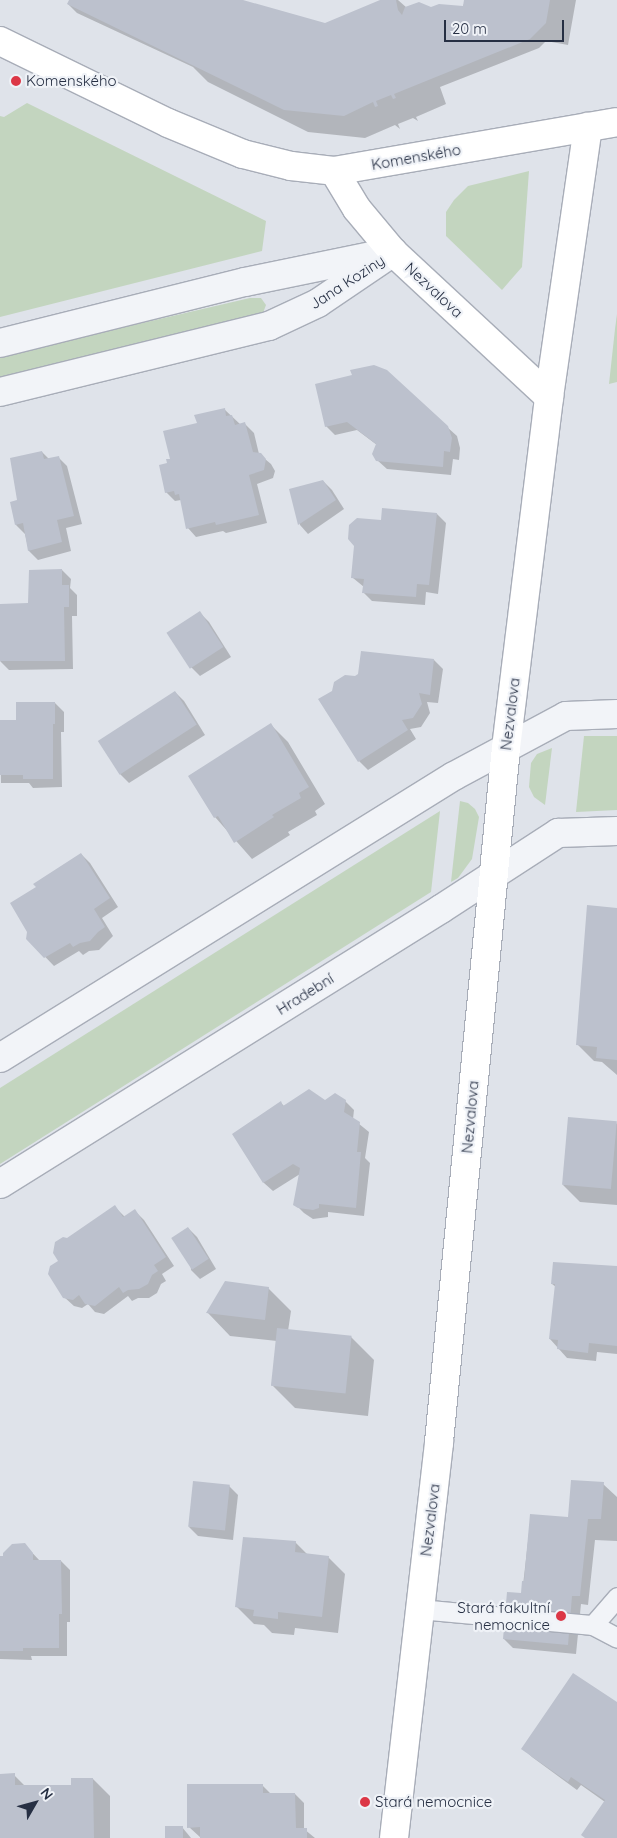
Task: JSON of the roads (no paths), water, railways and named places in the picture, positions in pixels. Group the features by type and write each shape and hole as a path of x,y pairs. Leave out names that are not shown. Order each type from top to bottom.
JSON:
{"street":[{"name":"Komenského","path":"0,40 168,123 244,154 290,166 334,171 617,122"},
{"name":"Nezvalova","path":"394,1838 439,1442 506,748 548,397 588,127"},
{"name":"Nezvalova","path":"334,171 357,208 393,252 548,397"},
{"name":"Jana Koziny","path":"0,343 245,282 393,252"},
{"name":"Jana Koziny","path":"0,392 269,326 318,303 393,252"},
{"path":"0,1058 454,776 566,716 617,714"},
{"name":"Hradební","path":"0,1184 558,833 617,831"}],"lane":[{"path":"593,1624 617,1597"},
{"path":"419,1609 593,1624 617,1638"}],"place":[{"name":"Komenského","path":"16,81"},
{"name":"Stará fakultní nemocnice","path":"561,1616"},
{"name":"Stará nemocnice","path":"365,1802"}]}
